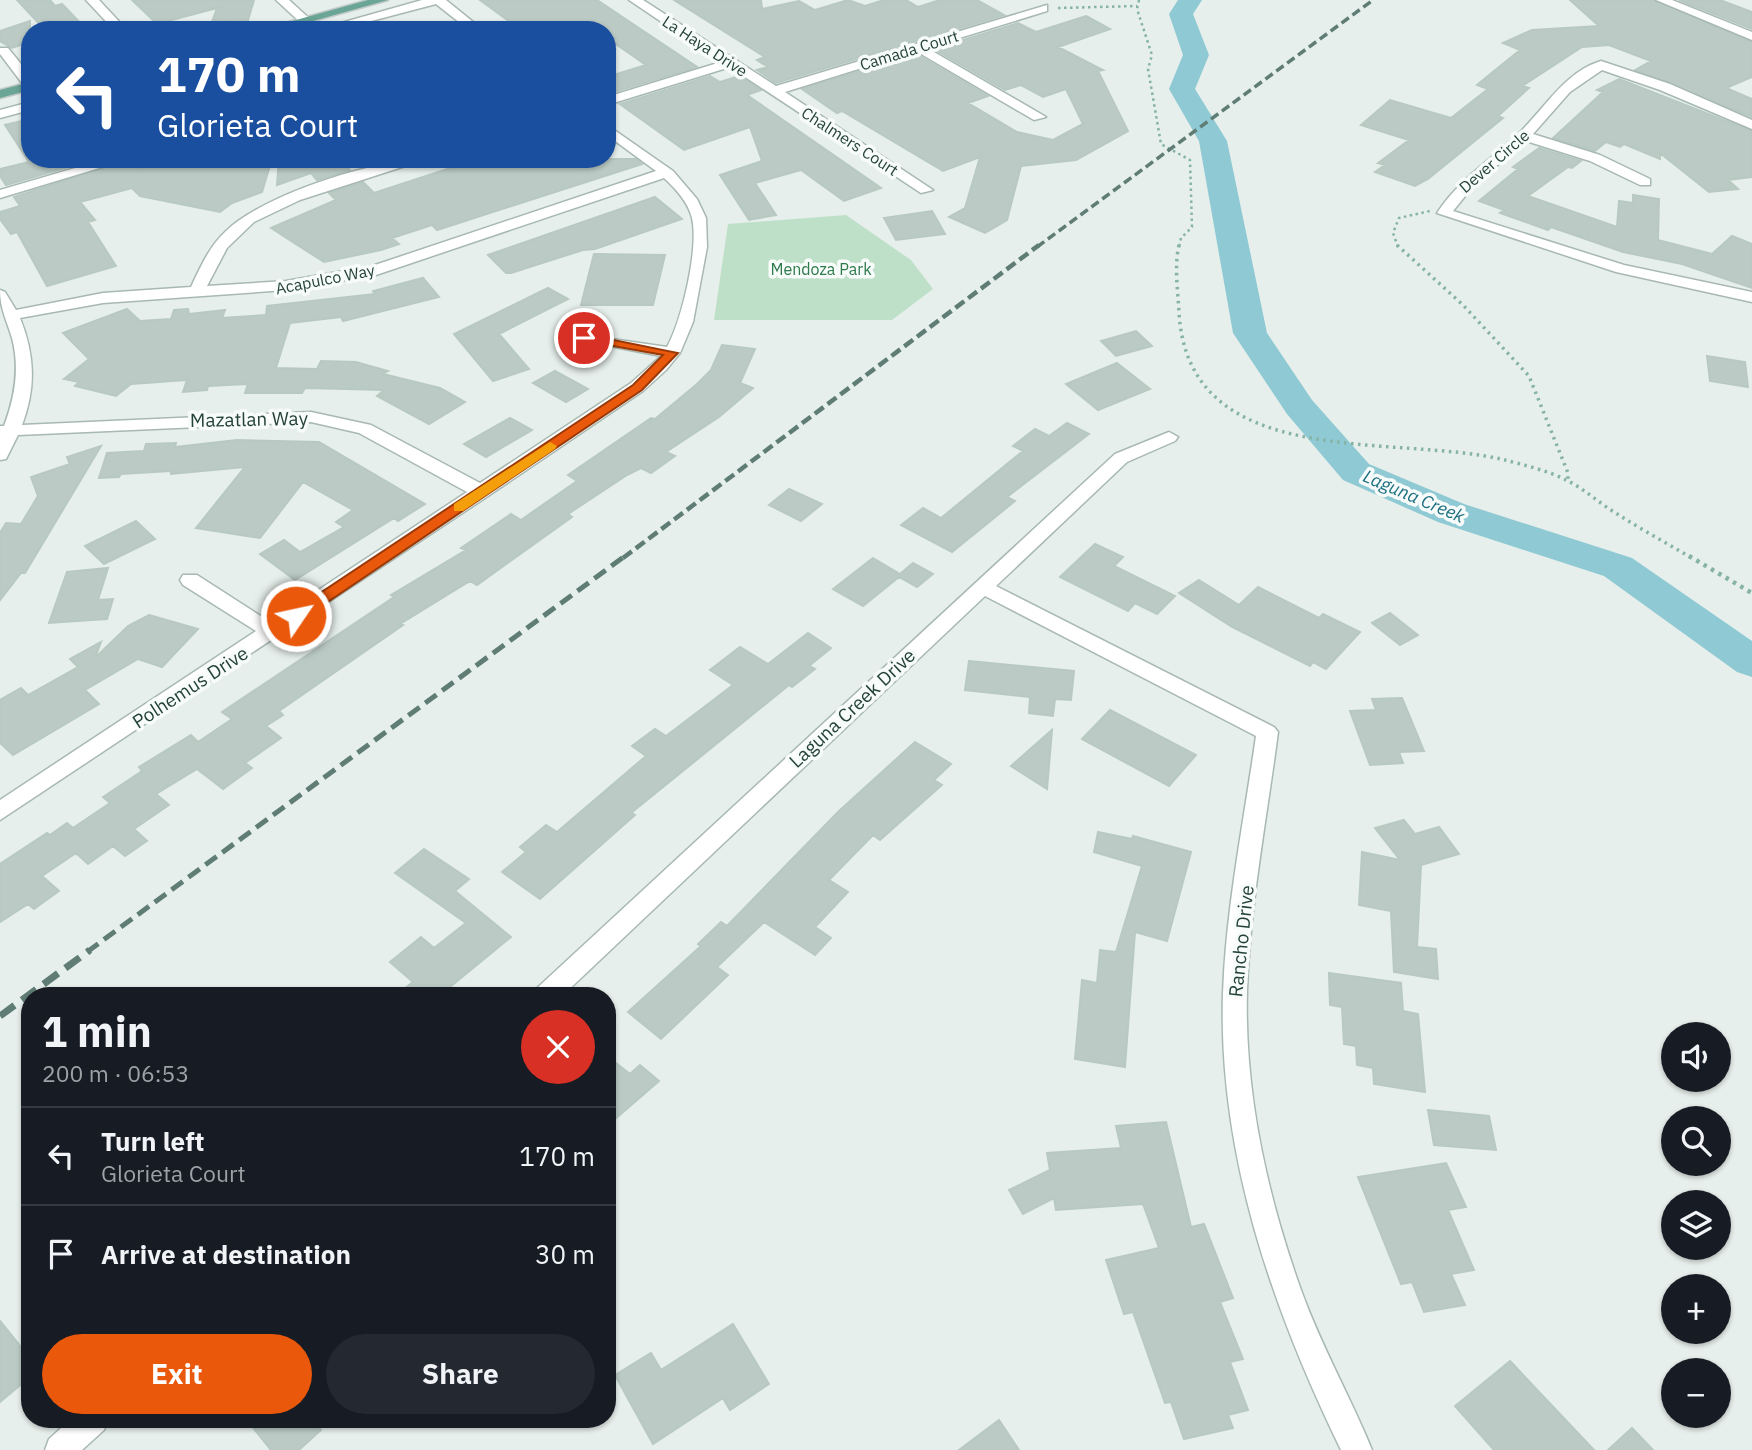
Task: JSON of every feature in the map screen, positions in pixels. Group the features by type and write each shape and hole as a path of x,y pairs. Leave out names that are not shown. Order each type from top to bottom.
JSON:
{"main road":[{"path":"301,21 382,0"},
{"path":"0,94 21,88"},
{"path":"1,110 21,100"}],"street":[{"path":"92,0 112,21"},
{"path":"282,0 305,20"},
{"path":"357,21 438,0 465,21"},
{"name":"La Haya Drive","path":"635,0 774,91"},
{"path":"1662,0 1752,36"},
{"name":"Camada Court","path":"774,91 1044,8"},
{"path":"917,47 1039,117"},
{"path":"4,51 21,73"},
{"path":"616,98 731,63"},
{"name":"Dever Circle","path":"1752,125 1665,87 1601,65 1563,89 1524,136 1465,185 1444,213 1621,269 1752,297"},
{"name":"Chalmers Court","path":"774,91 926,190"},
{"path":"1,110 21,107"},
{"name":"Polhemus Drive","path":"0,811 637,387 672,353 685,322 701,226 690,198 665,173 616,136"},
{"path":"1524,136 1595,158 1645,181"},
{"path":"0,194 91,168"},
{"path":"196,292 223,243 254,216 291,200 392,168"},
{"name":"Acapulco Way","path":"13,315 102,296 264,290 359,275 665,173"},
{"path":"0,295 13,315 25,351 26,377 0,455"},
{"path":"584,338 672,353"},
{"name":"Mazatlan Way","path":"6,431 291,416 330,420 372,433 482,492"},
{"name":"Laguna Creek Drive","path":"555,987 1121,458 1170,437"},
{"path":"190,580 272,632"},
{"name":"Rancho Drive","path":"982,587 1267,732 1238,954 1235,1005 1239,1088 1264,1212 1284,1280 1311,1351 1357,1450"},
{"path":"61,1450 84,1428"}],"path":[{"path":"1139,0 1137,6 1152,55 1147,69 1161,144 1190,160 1192,227 1181,239 1175,258 1181,339 1199,382 1247,421 1294,437 1457,451 1506,460 1568,482 1752,593"},
{"path":"1068,7 1137,6"},
{"path":"1444,213 1418,211 1399,218 1393,233 1395,241 1410,260 1463,304 1529,376 1569,474 1568,482"}],"green space":[{"name":"Mendoza Park","path":"846,215 911,260 933,289 892,320 714,320 728,224"}],"building":[{"path":"17,0 50,0 55,6 62,4 78,21 37,21"},
{"path":"132,0 254,0 248,20 212,21 217,8 168,21 154,21"},
{"path":"480,0 597,0 697,67 616,91 616,74 646,65 616,44 616,21 509,21"},
{"path":"674,0 761,0 762,9 799,1 815,10 848,0 865,6 884,0 906,0 918,7 940,0 977,0 1004,15 776,83 757,70 768,67 757,60 765,57"},
{"path":"1570,0 1654,0 1752,42 1752,77 1726,88 1752,99 1752,117 1635,70 1651,61 1609,45 1582,47 1522,86 1529,88 1498,116 1503,118 1428,179 1415,186 1375,172 1385,165 1378,163 1409,140 1361,125 1390,100 1451,118 1488,89 1477,85 1520,50 1503,43 1532,30 1599,26"},
{"path":"1679,0 1720,0 1752,12 1752,29"},
{"path":"1086,16 1110,29 1058,47 1103,70 1098,71 1128,131 1076,160 1021,166 1007,220 985,233 949,217 965,208 980,157 943,171 842,111 837,113 802,89 916,54 988,96 968,103 1017,132 1053,140 1083,124 1066,89 1043,97 1021,85 1005,90 934,49 1018,23 1036,32"},
{"path":"21,24 21,45 12,48 0,41 0,31"},
{"path":"710,76 720,82 739,76 761,90 747,95 881,188 844,201 801,170 755,183 776,215 749,220 720,175 762,161 750,127 684,150 620,104"},
{"path":"1619,79 1752,131 1752,177 1728,180 1738,189 1709,192 1660,153 1660,159 1624,144 1620,147 1606,142 1595,151 1553,138 1603,92 1597,90"},
{"path":"21,121 21,150 5,125"},
{"path":"1539,148 1581,161 1572,168 1568,167 1528,196 1617,227 1619,201 1633,203 1633,195 1659,199 1658,240 1712,254 1732,236 1752,244 1752,288 1682,264 1623,252 1551,227 1548,230 1500,213 1504,210 1479,201 1518,169 1513,167"},
{"path":"616,159 636,159 642,164 437,230 432,225 392,238 399,244 381,250 324,262 271,228 336,200 329,193 363,182 374,193 450,168 616,168"},
{"path":"21,164 21,168 65,168 6,185 0,176 0,169"},
{"path":"103,168 269,168 262,192 232,203 220,212 140,196 132,188 80,202 95,220 88,222 116,266 47,286 17,232 11,234 0,219 0,212 20,206 14,197"},
{"path":"278,168 350,170 317,180 311,173 277,185"},
{"path":"655,197 682,219 595,249 583,250 511,273 506,273 488,255"},
{"path":"932,211 945,234 896,240 884,218"},
{"path":"594,254 665,255 653,305 581,305"},
{"path":"423,278 439,297 343,321 341,317 290,323 276,368 317,369 321,361 356,362 388,371 383,374 440,388 465,402 429,424 377,396 384,390 305,388 302,393 245,393 248,384 208,386 207,390 183,392 187,380 131,384 116,396 75,386 79,382 64,379 89,359 63,333 127,309 140,321 171,319 174,310 188,309 189,314 225,310 222,318 266,315 267,306 375,294 373,291"},
{"path":"548,288 568,299 499,334 529,369 493,381 454,334"},
{"path":"1136,331 1152,346 1116,356 1101,341"},
{"path":"722,345 755,349 740,383 753,388 719,417 666,452 675,456 651,473 641,468 627,475 568,514 572,517 477,585 470,581 400,624 403,625 279,711 283,715 266,726 281,738 245,763 252,768 223,789 197,769 156,794 169,805 134,829 147,841 125,856 113,846 88,864 76,853 42,876 59,891 34,909 28,904 0,922 0,864 67,823 73,828 110,803 103,797 142,771 139,767 191,735 198,742 232,719 222,712 394,597 391,595 466,550 461,548 511,514 521,520 577,481 568,475 651,418 655,419 697,384 711,370"},
{"path":"1707,356 1745,362 1748,387 1710,381"},
{"path":"1117,363 1150,389 1098,410 1066,384"},
{"path":"555,371 588,389 566,402 533,383"},
{"path":"510,418 532,430 486,457 464,444"},
{"path":"1067,423 1089,434 1007,497 1015,501 952,552 901,525 923,508 941,518 1023,451 1013,446 1035,429 1049,436"},
{"path":"237,440 319,442 425,504 398,521 394,518 295,580 260,554 284,540 300,552 344,527 336,522 353,510 303,482 260,538 196,528 245,467 171,474 171,471 121,474 119,477 99,478 107,453 144,451 146,444 176,443 175,447"},
{"path":"101,446 25,573 21,573 0,600 0,533 6,523 21,524 38,496 31,477 70,464 67,457"},
{"path":"789,489 822,504 801,521 769,505"},
{"path":"136,521 155,539 104,564 85,546"},
{"path":"1095,544 1123,557 1114,566 1175,596 1157,614 1135,603 1128,611 1060,577"},
{"path":"873,558 900,574 913,563 933,574 917,587 899,577 863,606 833,589"},
{"path":"108,568 98,600 113,599 107,619 49,623 67,572"},
{"path":"1199,580 1239,605 1258,587 1319,618 1323,614 1360,632 1326,669 1313,662 1310,666 1232,627 1179,593"},
{"path":"1390,613 1418,635 1400,645 1372,623"},
{"path":"149,615 198,629 162,667 138,659 85,690 99,704 13,755 0,743 0,700 21,688 28,695 78,667 70,659 101,642 95,658 128,626"},
{"path":"808,633 831,648 809,666 815,669 792,687 789,685 631,813 635,815 540,899 502,872 526,852 520,847 546,825 557,832 646,756 632,746 655,729 666,736 733,685 710,670 740,647 768,664"},
{"path":"969,661 1074,671 1071,700 1055,699 1053,716 1029,713 1030,697 965,690"},
{"path":"1402,698 1424,751 1399,752 1403,763 1370,765 1350,711 1376,710 1372,699"},
{"path":"1110,710 1196,755 1169,786 1082,739"},
{"path":"1052,730 1047,789 1011,766"},
{"path":"915,742 951,764 934,780 942,785 880,840 873,835 829,880 848,892 815,927 831,938 815,955 764,922 717,967 728,975 661,1039 628,1012 701,946 698,944 721,922 727,926 838,812"},
{"path":"1404,820 1415,834 1439,827 1459,854 1421,865 1417,947 1436,949 1438,979 1394,972 1391,911 1359,905 1362,852 1400,860 1375,828"},
{"path":"1098,832 1132,839 1133,836 1191,852 1167,941 1135,932 1125,1067 1075,1059 1082,980 1097,983 1100,950 1116,952 1142,866 1094,852"},
{"path":"424,849 469,879 455,891 511,937 450,987 407,987 413,982 390,962 421,937 434,948 466,923 395,873"},
{"path":"1329,973 1401,983 1403,1011 1418,1014 1425,1092 1374,1084 1373,1068 1357,1065 1356,1046 1344,1044 1342,1007 1330,1005"},
{"path":"616,1063 630,1074 640,1065 659,1081 616,1118"},
{"path":"1428,1110 1489,1116 1496,1150 1434,1145"},
{"path":"1166,1122 1191,1227 1204,1224 1233,1298 1220,1302 1243,1359 1230,1362 1248,1410 1228,1415 1233,1428 1184,1439 1171,1402 1165,1403 1133,1312 1124,1314 1106,1260 1159,1248 1143,1204 1056,1210 1054,1198 1023,1214 1009,1190 1050,1170 1047,1153 1121,1148 1116,1126"},
{"path":"1446,1163 1466,1207 1448,1210 1474,1270 1451,1274 1465,1305 1424,1312 1412,1282 1401,1284 1358,1177"},
{"path":"0,1321 21,1347 21,1384 0,1402"},
{"path":"733,1324 769,1384 730,1410 723,1398 653,1444 616,1374 651,1353 661,1370"},
{"path":"1510,1361 1594,1450 1494,1450 1455,1406"},
{"path":"999,1420 1019,1450 959,1450"},
{"path":"253,1428 321,1430 299,1450 271,1450"},
{"path":"1632,1428 1653,1450 1608,1450"}],"waterway":[{"name":"Laguna Creek","path":"1190,0 1181,14 1196,55 1182,89 1213,141 1250,333 1299,407 1356,472 1451,513 1618,567 1752,662"}],"railway":[{"path":"1037,247 1373,0"},
{"path":"623,558 1039,245"},
{"path":"87,952 625,556"},
{"path":"40,987 90,950"},
{"path":"0,1016 21,1001"}],"slow traffic":[{"path":"459,507 550,446"}],"route":[{"path":"296,616 637,387 672,353 584,338"}]}
